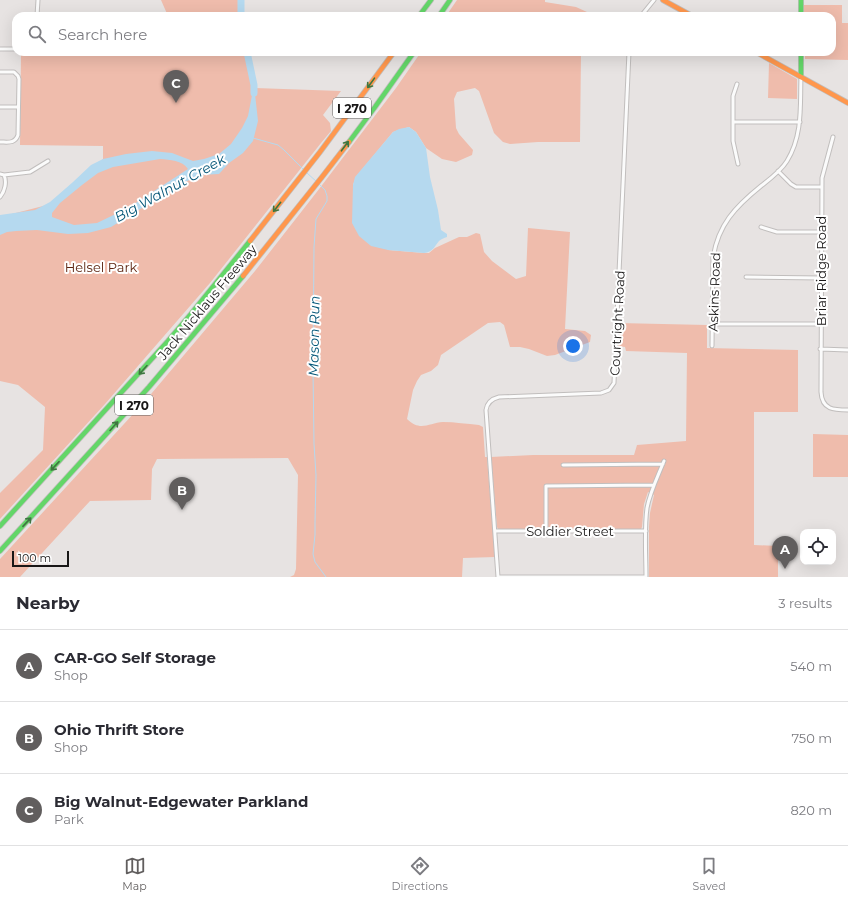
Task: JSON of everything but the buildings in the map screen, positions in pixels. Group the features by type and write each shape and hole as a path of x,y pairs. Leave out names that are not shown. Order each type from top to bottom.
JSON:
{"main road":[{"path":"420,12 426,0"},
{"path":"421,12 431,0"},
{"path":"442,12 450,0"},
{"path":"663,0 685,12"},
{"path":"801,0 801,12"},
{"name":"Jack Nicklaus Freeway","path":"0,526 96,423 233,263 310,165 391,56"},
{"name":"Jack Nicklaus Freeway","path":"0,551 160,375 247,272 322,177 411,56"},
{"path":"763,56 848,103"},
{"path":"801,56 801,77"}],"street":[{"path":"37,12 38,0"},
{"path":"644,12 654,0"},
{"path":"0,49 12,49"},
{"name":"Courtright Road","path":"498,577 486,410 488,403 499,397 601,394 609,390 614,383 629,56"},
{"path":"0,72 16,73 19,79 18,135 16,140 11,142 0,142"},
{"name":"Askins Road","path":"712,346 714,248 719,233 735,209 778,171 787,161 793,149 800,122 801,77"},
{"path":"737,84 733,96 732,141 738,164"},
{"path":"0,107 18,107"},
{"path":"733,122 800,122"},
{"name":"Briar Ridge Road","path":"833,137 822,178 820,324 821,397 826,406 831,409 848,410"},
{"path":"0,174 4,175 30,172 48,161"},
{"path":"778,171 796,187 822,187"},
{"path":"0,197 5,187 4,175"},
{"path":"761,227 778,232 821,232"},
{"path":"746,277 821,278"},
{"path":"712,324 820,324"},
{"path":"820,350 848,350"},
{"path":"498,577 646,577 647,508 650,495 663,462 563,465"},
{"path":"546,531 546,486 654,485"},
{"name":"Soldier Street","path":"495,531 646,531"}],"green space":[{"path":"161,0 241,0 241,12 166,12"},
{"path":"457,0 545,0 545,2 576,7 587,12 449,12"},
{"path":"804,5 842,5 842,23 848,23 848,60 805,59 805,56 836,56 836,12 804,12"},
{"name":"Helsel Park","path":"21,56 248,56 255,88 341,91 323,115 330,123 331,131 210,283 105,404 0,519 0,493 43,450 45,407 18,385 0,381 0,217 51,204 103,159 103,146 20,145"},
{"path":"418,56 581,56 580,142 510,144 503,142 494,133 479,91 475,88 457,92 454,99 456,128 459,134 473,150 472,155 456,162 442,159 426,148 416,132 409,127 393,132 356,177 353,185 388,250 429,253 435,248 459,237 467,237 476,233 480,234 484,252 492,261 516,279 526,276 528,228 570,232 565,329 585,331 591,335 590,342 555,355 547,356 529,349 510,347 504,325 500,322 488,323 441,355 438,365 431,371 421,375 413,390 407,419 412,423 425,426 443,422 452,422 479,425 483,427 485,457 487,457 495,557 463,558 462,577 290,577 294,575 296,569 298,475 288,458 157,459 152,469 151,500 90,501 20,577 0,577 0,559 146,400 255,271 396,88"},
{"path":"769,63 797,79 797,99 768,98"},
{"path":"618,323 707,325 707,348 798,350 798,412 754,412 754,545 778,546 778,577 649,577 649,527 654,495 648,492 644,504 641,529 498,529 491,457 533,455 634,455 637,445 686,441 687,353 626,351 625,347 617,346"},
{"path":"813,434 848,435 848,477 813,477"}],"water":[{"path":"254,85 258,121 253,141 243,153 229,163 219,174 200,175 181,184 111,227 88,233 68,234 37,230 7,232 0,235 0,215 35,210 50,202 91,165 103,159 126,154 152,151 172,153 193,161 204,159 219,154 231,144 248,116","holes":["160,159 179,162 188,169 128,208 97,223 74,225 52,217 52,213 60,203 98,173 113,167"]},
{"path":"409,127 416,132 426,148 430,177 441,230 447,234 447,237 440,240 431,250 424,253 388,250 371,246 359,236 352,223 353,185 355,177 393,132"}],"waterway":[{"name":"Big Walnut Creek","path":"241,0 241,12"},
{"name":"Big Walnut Creek","path":"248,56 254,85 254,93"},
{"name":"Mason Run","path":"253,138 278,145 303,169"},
{"name":"Mason Run","path":"307,173 317,182"},
{"name":"Mason Run","path":"319,184 325,190 327,201 316,219 314,247 313,370 316,475 315,535 313,554 315,562 326,577"}],"traffic: fast":[{"path":"422,12 431,0"},
{"path":"442,12 450,0"},
{"path":"801,0 801,12"},
{"path":"349,142 411,56"},
{"path":"801,56 801,77"},
{"path":"0,526 168,341 250,241"},
{"path":"0,551 149,387 243,276"}],"traffic: slow":[{"path":"663,0 685,12"},
{"path":"250,241 320,152 391,56"},
{"path":"763,56 848,103"},
{"path":"243,276 349,142"}],"place":[{"name":"Big Walnut-Edgewater Parkland","path":"176,103"},
{"name":"Ohio Thrift Store","path":"182,510"},
{"name":"CAR-GO Self Storage","path":"785,569"}]}
